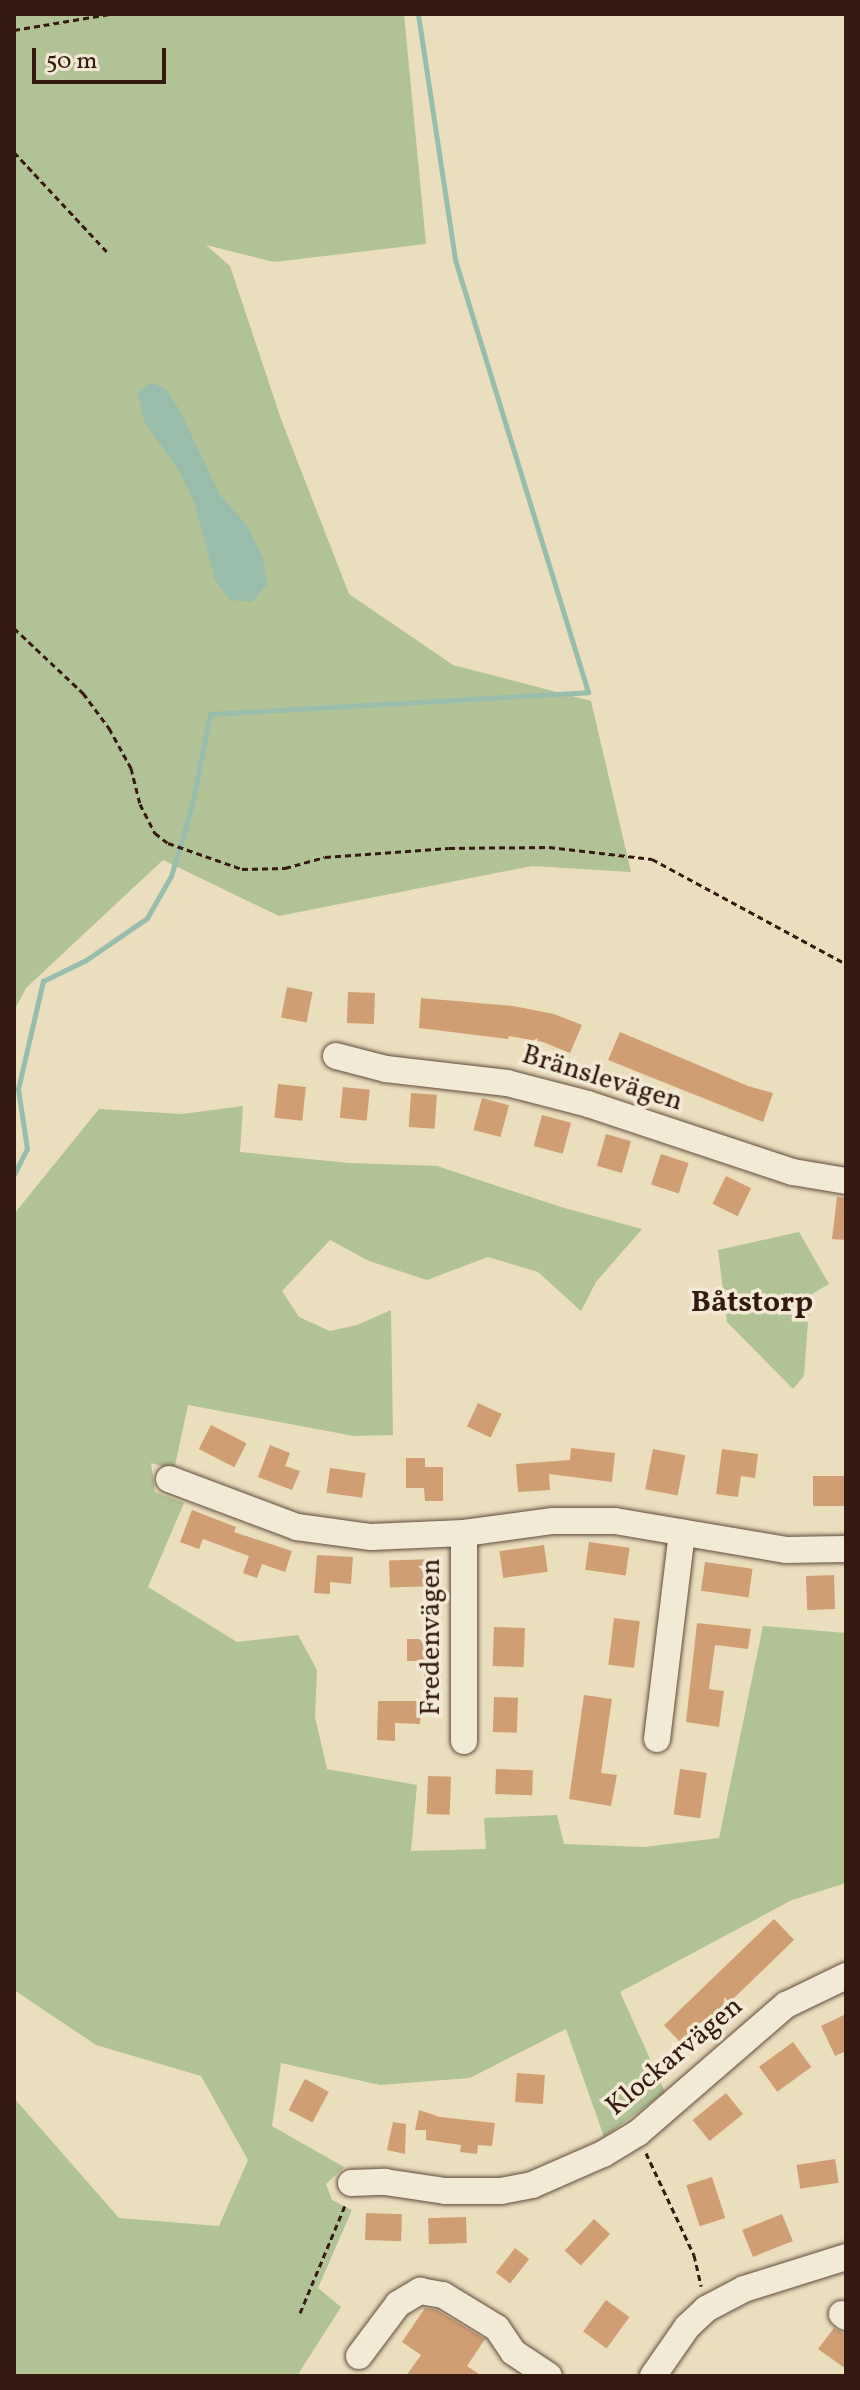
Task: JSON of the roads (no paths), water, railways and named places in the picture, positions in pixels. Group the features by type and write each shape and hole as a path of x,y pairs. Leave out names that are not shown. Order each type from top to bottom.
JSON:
{"street":[{"name":"Bränslevägen","path":"336,1056 386,1069 507,1083 588,1104 793,1172 846,1181"},
{"name":"Fredenvägen","path":"169,1479 297,1527 371,1537 464,1533 553,1521 615,1521 786,1550 846,1549"},
{"name":"Fredenvägen","path":"464,1533 464,1741"},
{"path":"657,1739 682,1533"},
{"name":"Klockarvägen","path":"351,2183 385,2182 445,2191 501,2191 532,2185 603,2154 638,2133 786,2005 820,1985 846,1976"},
{"path":"653,2376 687,2327 706,2309 744,2289 846,2257"},
{"path":"359,2356 398,2304 420,2291 443,2295 497,2328 513,2352 549,2376"}],"waterway":[{"path":"14,1174 27,1149 18,1089 43,981 86,960 147,918 171,876 192,805 210,714 588,692 455,259 418,14"}],"district":[{"name":"Båtstorp","path":"752,1303"}]}
